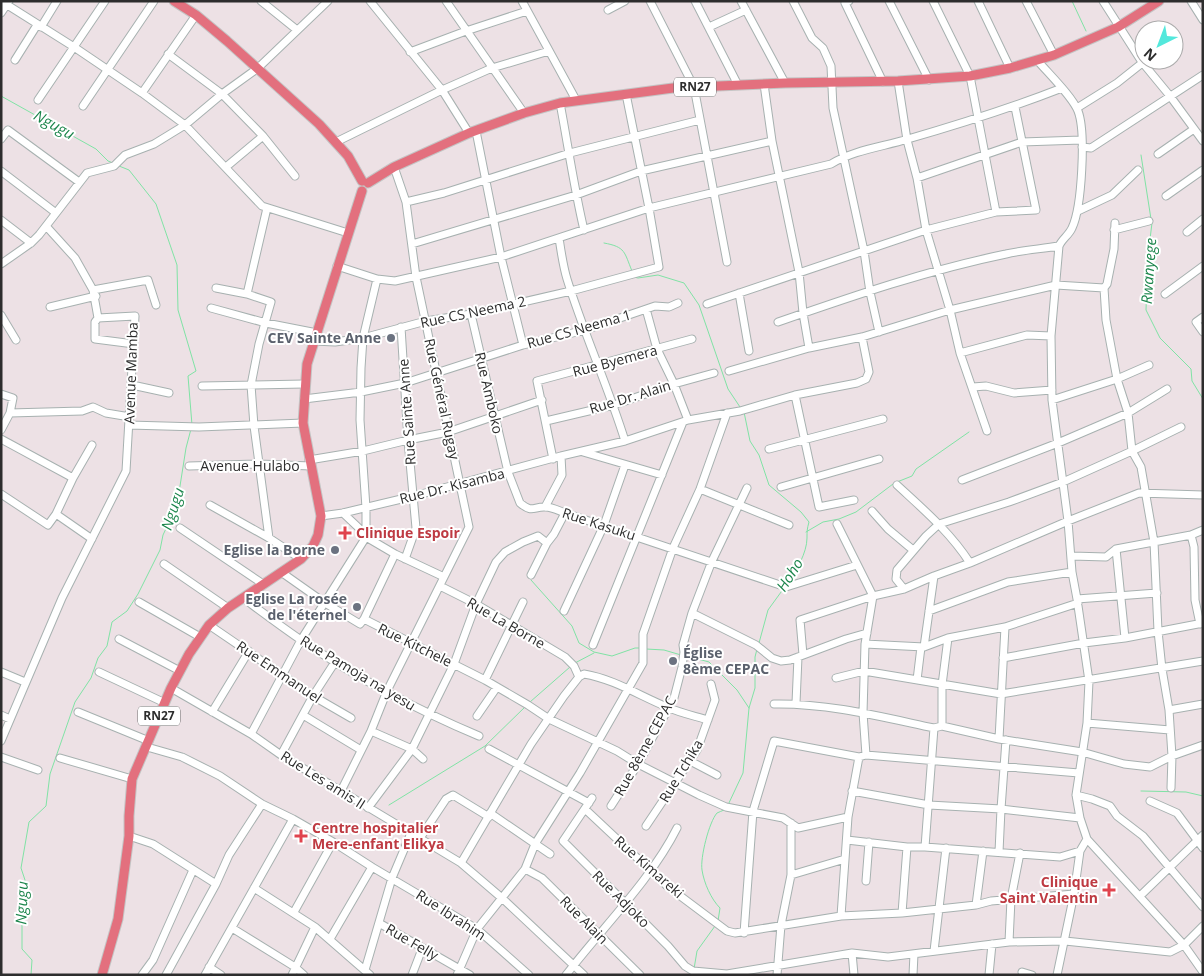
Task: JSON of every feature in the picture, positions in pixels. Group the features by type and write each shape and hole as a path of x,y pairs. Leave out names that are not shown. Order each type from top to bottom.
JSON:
{"main road":[{"path":"174,1 196,15 258,68 336,142 348,156 364,185"},
{"name":"RN27","path":"102,975 118,919 129,836 128,816 132,779 171,688 180,670 209,625 228,608 300,559 313,546 318,534 321,516 303,423 304,384 307,364 315,337 364,185 394,167 473,132 524,113 560,103 673,88 785,83 883,82 970,76 1010,68 1054,55 1118,27 1148,4 1159,1"}],"street":[{"path":"15,60 57,1"},
{"path":"38,100 105,1"},
{"path":"83,106 154,1"},
{"path":"261,1 297,30"},
{"path":"1,264 31,243 87,173 114,166 125,155 154,144 185,125 222,94 258,68 328,1"},
{"path":"370,1 442,90 473,132 486,179 501,257 523,345"},
{"path":"446,1 524,113"},
{"path":"522,1 576,100"},
{"path":"608,10 625,1"},
{"path":"650,1 694,88 727,262"},
{"path":"695,1 738,85"},
{"path":"741,1 785,83"},
{"path":"793,1 812,38 823,48 831,66 833,108 879,332"},
{"path":"849,1 845,3 883,82"},
{"path":"890,1 929,80"},
{"path":"933,1 970,76 996,212"},
{"path":"978,1 1010,68"},
{"path":"1026,1 1054,55"},
{"path":"1103,1 1118,27 1134,48"},
{"path":"1191,1 1203,20"},
{"path":"1,13 6,3 142,92 185,125 262,206 348,232"},
{"path":"709,27 746,10"},
{"path":"410,52 527,11"},
{"path":"142,92 196,15"},
{"path":"336,142 442,90 492,68 549,51"},
{"path":"168,54 222,94 263,136 296,176"},
{"path":"1037,60 1077,108 1080,120 1081,143 1078,211 1072,230 1061,241 1059,246 1051,336 1052,400 1068,521 1072,572 1089,681 1087,723 1076,795 1080,818 1087,839 1184,945 1203,972"},
{"path":"1077,108 1134,69"},
{"path":"1151,70 1203,141"},
{"path":"917,178 1022,142 1081,143 1091,148 1203,75"},
{"path":"898,81 907,140 917,178 926,230 950,310 960,353 987,431"},
{"path":"764,84 772,141 799,272 809,348"},
{"path":"337,266 377,279 396,281 501,257 649,208 830,164 843,156 907,140 1015,107 1062,88"},
{"path":"626,94 649,208"},
{"path":"560,103 584,230"},
{"path":"706,304 926,230 996,212 1036,210 1015,107"},
{"path":"406,202 444,193 570,153 700,120"},
{"path":"1158,154 1194,129"},
{"path":"1,139 8,130 79,182"},
{"path":"226,167 263,136"},
{"path":"412,244 495,220 641,171 772,141"},
{"name":"Rue Général Rugay","path":"341,790 371,731 387,692 470,527 459,484 416,277 406,202 394,167"},
{"path":"1078,211 1112,195 1138,170"},
{"path":"1166,196 1203,170"},
{"path":"1,171 56,213"},
{"path":"247,294 267,208"},
{"name":"Rue CS Neema 2","path":"211,308 335,342 363,338 426,321 470,314 571,291 659,267 649,208"},
{"path":"1186,232 1203,219"},
{"path":"1,220 31,243"},
{"path":"1149,221 1115,227 1114,249 1107,284 1104,288 1106,320 1117,379 1128,413 1132,451 1141,468 1154,542 1158,631 1169,710 1172,756 1171,788"},
{"path":"46,226 75,258 94,293 98,318 95,322 95,339 134,344"},
{"path":"559,238 566,278 614,404 625,441"},
{"path":"778,322 860,293 870,292 937,271 1006,254 1059,246"},
{"path":"1165,294 1203,266"},
{"path":"251,734 301,640 366,537 360,420 360,368 363,338 377,279"},
{"path":"50,307 94,293 148,280 156,305"},
{"path":"729,371 809,348 862,337 950,310 1056,285 1104,288"},
{"path":"216,288 247,294 271,302 259,344 251,385 254,426 269,538"},
{"path":"739,293 749,351"},
{"name":"Rue CS Neema 1","path":"304,398 361,392 405,383 523,345 585,330 655,306 669,307 678,303"},
{"path":"594,645 685,421 674,384 657,349 646,309"},
{"name":"Rue Amboko","path":"470,314 508,472"},
{"path":"1,316 16,340"},
{"name":"Avenue Mamba","path":"1,741 62,598 126,472 135,316 98,318"},
{"path":"1203,317 1196,322 1203,332"},
{"name":"Rue Sainte Anne","path":"401,327 416,528 405,559"},
{"path":"960,353 1028,335 1051,336"},
{"name":"Rue Dr. Kisamba","path":"321,516 366,508 508,472 561,456 625,441 685,421 743,410 795,395 857,383 866,379 869,372 862,337"},
{"name":"Rue Byemera","path":"542,400 537,381 692,339"},
{"path":"1052,400 1117,379 1149,365"},
{"name":"Rue Dr. Alain","path":"546,421 614,404 674,384 714,374"},
{"path":"202,386 304,384"},
{"path":"132,385 169,393"},
{"path":"973,387 986,386 1014,393 1052,390"},
{"path":"962,480 1058,443 1128,413 1167,388"},
{"path":"1,394 13,398 10,413 1,430"},
{"path":"795,395 819,507 854,500"},
{"path":"495,417 542,400 553,459"},
{"path":"10,413 82,411 93,406 106,413 130,417"},
{"path":"458,972 477,929 525,869 535,844 599,742 643,663 642,634 673,548 700,489 727,413"},
{"name":"Avenue Hulabo","path":"189,466 310,463 448,432 495,417"},
{"path":"768,449 883,419"},
{"path":"129,425 199,427 303,423"},
{"path":"904,589 896,579 897,570 913,550 939,524 1009,502 1063,482 1181,427"},
{"path":"1,439 72,478"},
{"path":"1,494 48,525 56,514 72,478 92,445"},
{"name":"Rue Dr. Kisamba","path":"582,452 662,475"},
{"path":"545,507 562,475 561,456"},
{"path":"781,486 879,459"},
{"path":"564,611 604,525 625,465"},
{"name":"Rue Kasuku","path":"508,472 520,503 534,510 545,507 565,513 785,586 858,565"},
{"path":"897,485 957,543 970,563"},
{"path":"747,488 738,503 712,561 692,614 758,647 772,658 781,661 790,660 867,633"},
{"path":"700,489 789,525"},
{"path":"796,703 801,656 800,620 873,596 904,589 1140,493 1203,495"},
{"path":"210,504 269,538 300,559"},
{"path":"872,511 888,529 913,550"},
{"path":"343,513 366,537 395,554 444,577"},
{"path":"531,576 547,543 565,513"},
{"path":"56,514 92,539"},
{"path":"837,524 873,596 865,644 862,756 852,791 848,818 841,916"},
{"path":"180,528 263,584"},
{"path":"1072,556 1106,557 1116,549 1203,530"},
{"path":"1003,658 1084,643 1125,638 1201,623 1195,600 1194,547 1191,534"},
{"path":"368,808 412,749 454,664 476,604 496,562 505,552 538,536 547,543"},
{"path":"1194,547 1203,546"},
{"path":"1116,549 1125,638"},
{"path":"364,619 395,554"},
{"path":"164,564 228,608"},
{"name":"Rue Kitchele","path":"281,572 325,603 360,624 364,619 485,680 528,704 549,719 728,807 783,818 798,828 848,818"},
{"path":"929,611 1008,582 1072,572"},
{"path":"917,680 934,576"},
{"path":"1194,581 1203,580"},
{"name":"Rue La Borne","path":"440,586 476,604 573,664 579,677"},
{"path":"865,644 923,647 948,638 1005,626 1078,601 1157,593"},
{"name":"Rue Pamoja na yesu","path":"243,598 335,662 429,715 479,736"},
{"path":"139,602 200,637"},
{"path":"485,680 522,602"},
{"name":"Rue 8ème CEPAC","path":"611,806 638,764 674,698 684,655 683,645 692,614"},
{"name":"Rue Emmanuel","path":"209,625 314,696 351,718"},
{"path":"999,852 1000,809 1005,766 1001,694 1005,626"},
{"path":"942,726 942,684 948,638"},
{"path":"119,639 180,670"},
{"path":"212,712 249,651"},
{"path":"836,678 864,671 1001,694 1203,661"},
{"path":"281,755 335,662"},
{"path":"1,672 25,682"},
{"path":"99,672 165,703"},
{"path":"460,863 531,744 579,677 584,674 595,676 630,689 669,708 708,720"},
{"name":"Rue Tchika","path":"646,826 697,750 715,700 711,684"},
{"path":"477,716 497,687"},
{"name":"Rue Les amis II","path":"171,688 251,734 281,755 460,863 503,898 584,975"},
{"path":"774,704 796,703 863,713 934,728 942,726 1003,740 1082,752 1124,764 1150,767 1172,756 1203,745"},
{"path":"1169,710 1203,704"},
{"name":"Rue Ibrahim","path":"78,712 220,776 262,804 333,842 477,929 529,975"},
{"path":"1,715 10,719"},
{"name":"Rue Emmanuel","path":"303,715 361,750"},
{"path":"1087,723 1170,730"},
{"path":"925,846 934,728"},
{"path":"371,731 412,749 423,759"},
{"path":"1074,894 991,901 976,905 940,909 841,916 744,933 753,811 774,742 862,756 932,759 1079,773"},
{"name":"Rue Kimareki","path":"489,749 588,803 649,870 667,886 727,931 744,933"},
{"path":"1,757 38,770"},
{"path":"60,758 132,779"},
{"path":"690,761 717,775"},
{"path":"852,791 929,805 1000,809 1080,818"},
{"path":"420,838 446,799 453,795 489,815 550,854"},
{"path":"1076,795 1110,806 1117,816 1142,836 1203,907"},
{"path":"1150,801 1177,813 1203,848"},
{"name":"Rue Adjoko","path":"588,803 563,842 686,966 695,971 727,974 778,965"},
{"path":"166,975 216,884 228,855 262,804"},
{"path":"205,975 293,819"},
{"path":"777,975 781,925 791,875 791,823"},
{"path":"566,975 625,903 661,854 677,828"},
{"path":"254,888 316,927 368,973 392,878 412,834"},
{"path":"129,836 153,844 216,884"},
{"path":"1140,896 1203,836"},
{"path":"1057,975 1074,894 1080,851 1087,839"},
{"path":"847,840 907,847 925,846 1060,857 1080,851"},
{"path":"294,912 333,842"},
{"path":"866,882 869,842"},
{"path":"902,912 907,847"},
{"path":"934,951 946,848"},
{"path":"976,905 984,851"},
{"path":"1009,942 1011,900 1020,853"},
{"path":"791,875 845,859"},
{"path":"330,940 372,867"},
{"name":"Rue Alain","path":"525,869 542,878 640,975"},
{"path":"142,975 153,960 193,870"},
{"name":"Rue Felly","path":"379,924 422,948 458,972 470,975"},
{"path":"778,965 852,953 888,957 1009,942 1065,940 1170,952 1184,945 1203,926"},
{"path":"292,975 316,927"},
{"path":"232,928 295,966 304,975"},
{"path":"989,975 992,944"},
{"path":"412,975 422,948"},
{"path":"852,953 854,975"},
{"path":"914,954 914,975"},
{"path":"210,968 221,975"},
{"path":"1022,972 1032,975"}],"waterway":[{"path":"1072,1 1086,31"},
{"name":"Ngugu","path":"1,96 96,149 108,161 113,163"},
{"name":"Rwanyege","path":"1141,155 1151,219"},
{"name":"Ngugu","path":"119,166 129,170 156,204 177,265 178,310 196,371 188,376 192,425"},
{"name":"Rwanyege","path":"1152,223 1148,255 1146,310 1160,338 1191,369 1192,381 1203,399"},
{"name":"Hoho","path":"604,243 617,246 623,251 632,271"},
{"name":"Hoho","path":"634,277 658,275 684,283 699,305 728,389 740,407"},
{"name":"Hoho","path":"744,412 750,441 759,455 769,485 801,512 809,522 807,544 803,556 788,583"},
{"name":"Ngugu","path":"31,975 32,960 22,949 22,909 20,902 25,880 21,868 29,822 46,806 50,774 75,702 91,678 98,658 107,646 112,622 127,611 138,594 160,550 163,535 177,505 191,429"},
{"path":"897,482 912,476 916,469 969,432"},
{"path":"806,532 823,522 839,519 856,512 893,484"},
{"path":"531,580 572,626 579,643 594,652 612,656 639,648"},
{"name":"Hoho","path":"759,643 768,610 784,588"},
{"path":"646,649 664,650 681,655"},
{"name":"Hoho","path":"728,805 743,773 749,708 755,688 755,657 757,649"},
{"path":"575,663 594,653"},
{"path":"687,656 709,662 737,690 749,708"},
{"path":"530,702 570,667"},
{"path":"389,805 485,746 525,707"},
{"path":"1141,791 1186,792 1203,796"},
{"name":"Hoho","path":"718,921 720,908 706,885 702,864 711,824 717,813 724,810"},
{"name":"Hoho","path":"694,969 697,951 715,926"}],"place":[{"name":"CEV Sainte Anne","path":"391,338"},
{"name":"Clinique Espoir","path":"345,533"},
{"name":"Eglise la Borne","path":"335,550"},
{"name":"Eglise La rosée de l'éternel","path":"357,607"},
{"name":"Église 8ème CEPAC","path":"673,661"},
{"name":"Centre hospitalier Mere-enfant Elikya","path":"301,836"},
{"name":"Clinique Saint Valentin","path":"1109,890"}]}
